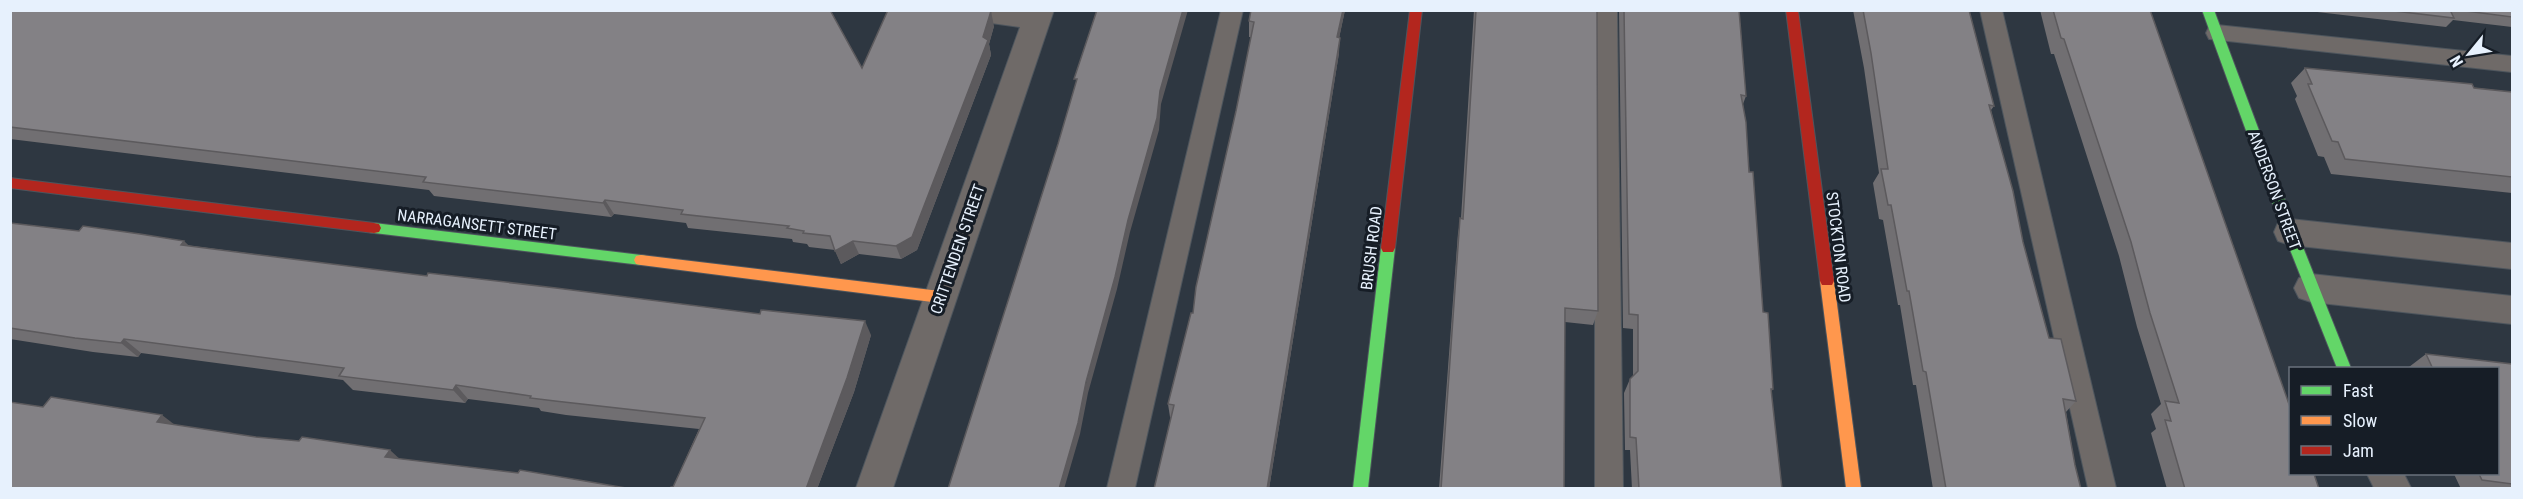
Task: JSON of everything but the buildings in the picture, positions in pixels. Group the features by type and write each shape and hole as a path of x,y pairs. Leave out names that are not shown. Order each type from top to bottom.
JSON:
{"street":[{"path":"958,10 1038,15"},
{"name":"BRUSH ROAD","path":"1360,489 1416,10"},
{"name":"STOCKTON ROAD","path":"1792,10 1854,489"},
{"name":"ANDERSON STREET","path":"2208,10 2311,288 2343,367"},
{"name":"CRITTENDEN STREET","path":"874,489 1038,15"},
{"name":"NARRAGANSETT STREET","path":"10,183 940,297"},
{"path":"2290,232 2512,256"},
{"path":"2311,288 2512,310"},
{"path":"2386,475 2392,489"}],"lane":[{"path":"1121,489 1232,10"},
{"path":"1606,10 1609,489"},
{"path":"1991,10 2102,489"},
{"path":"2217,33 2512,64"}],"traffic: fast":[{"path":"2208,10 2290,232 2344,367"},
{"path":"374,228 641,260"},
{"path":"1360,488 1388,248"}],"traffic: slow":[{"path":"641,260 940,297"},
{"path":"1827,281 1854,488"}],"traffic: jam":[{"path":"1388,248 1416,10"},
{"path":"1792,10 1827,281"},
{"path":"10,183 374,228"}]}
